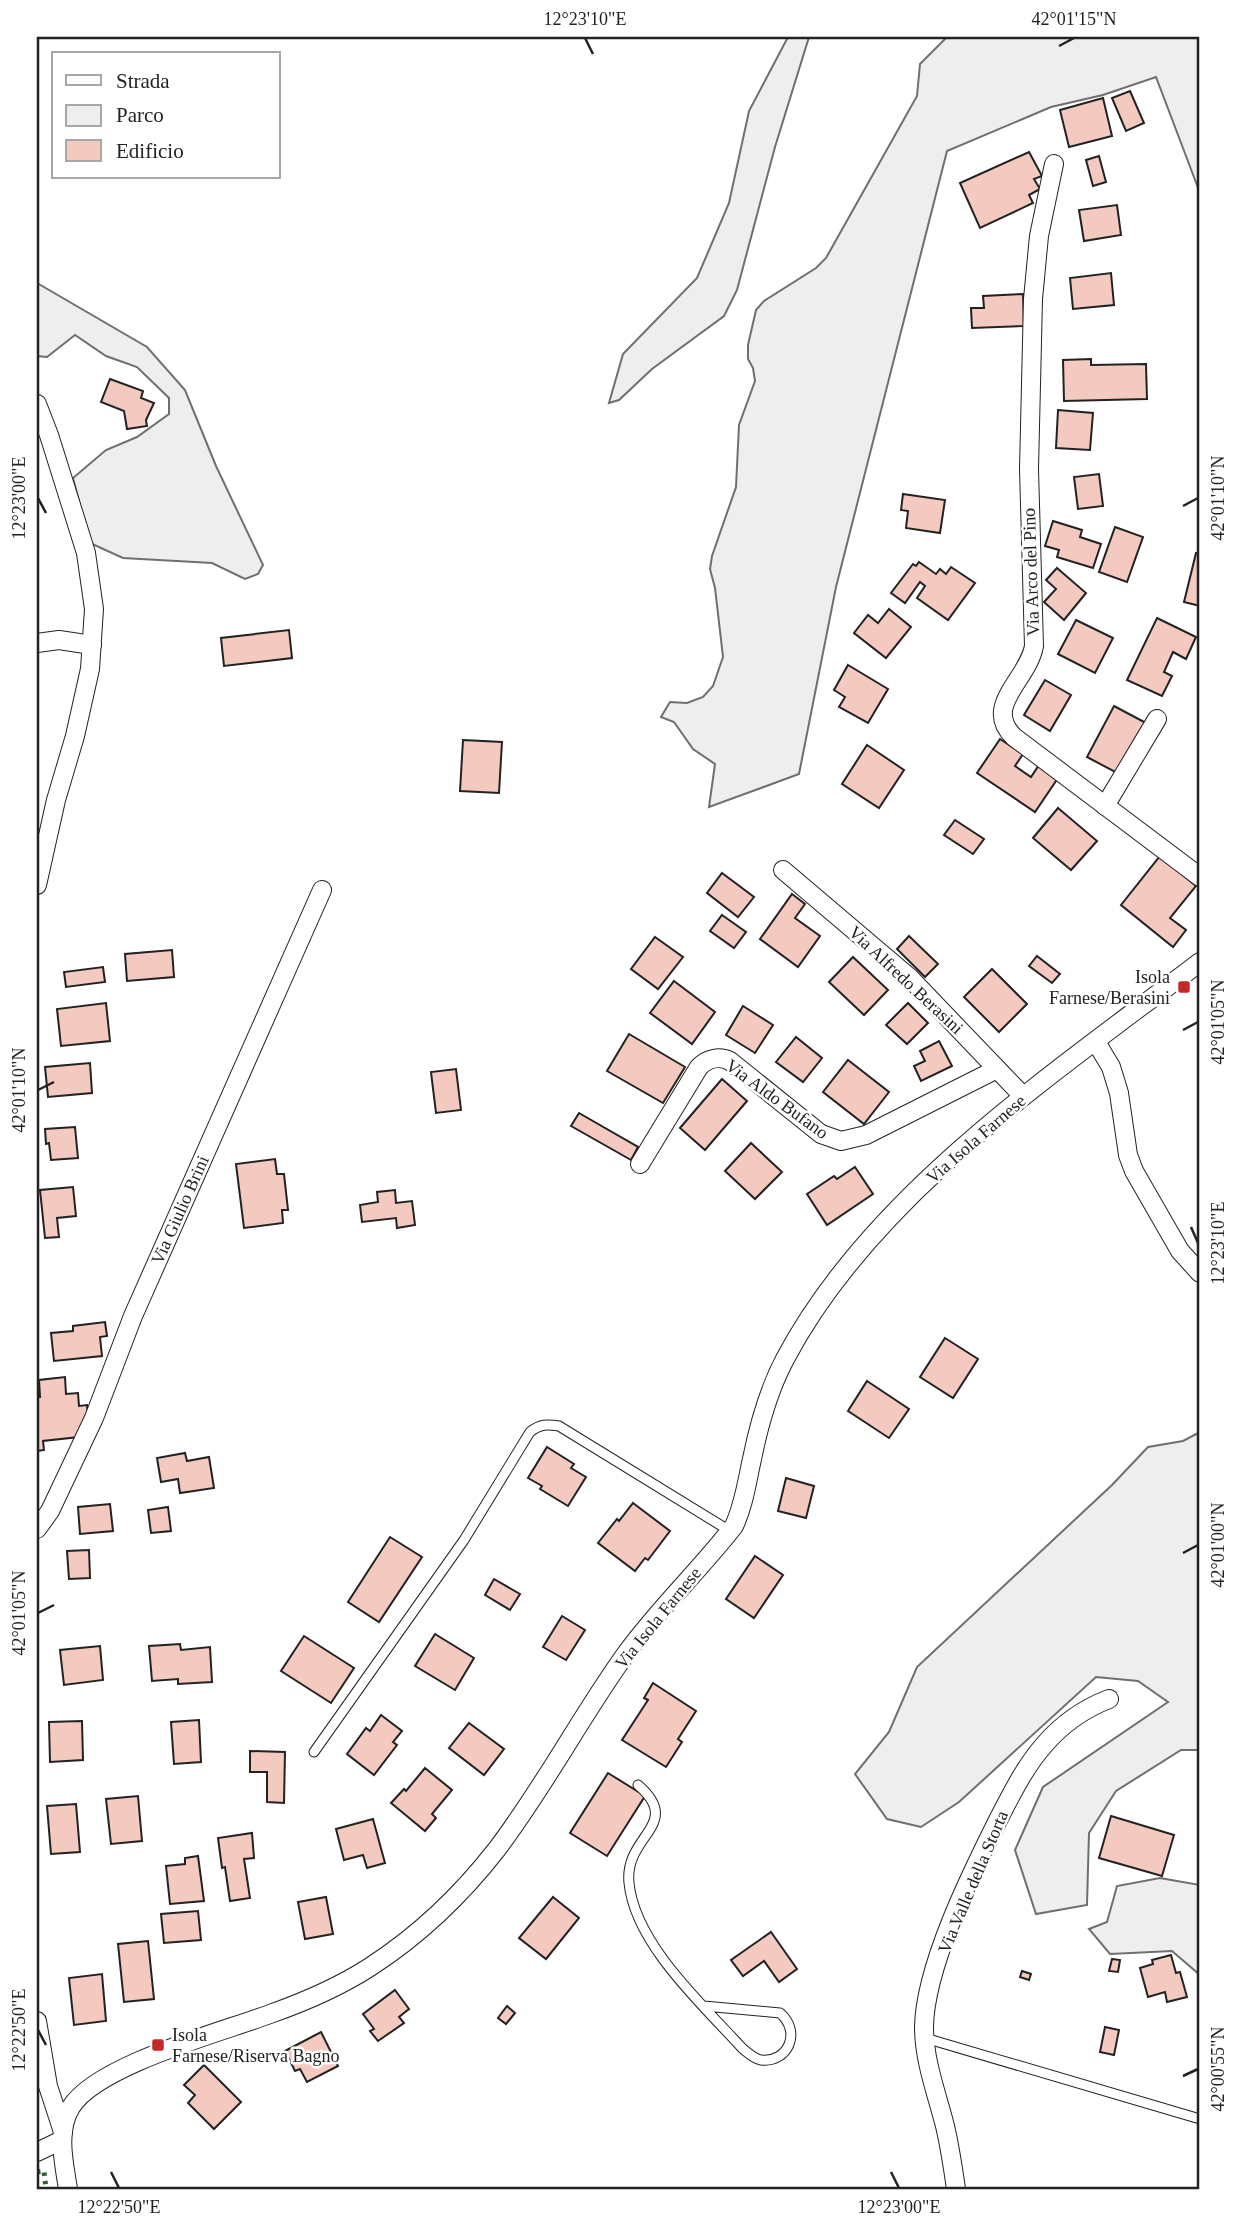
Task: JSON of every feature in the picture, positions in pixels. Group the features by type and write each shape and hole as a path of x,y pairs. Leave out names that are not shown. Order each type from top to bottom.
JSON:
{"street":[{"name":"Via Arco del Pino","path":"1054,164 1039,236 1033,299 1029,497 1034,646 1032,656 1003,705 1001,716 1005,727 1014,737 1200,877"},
{"path":"37,404 86,553 94,594 90,669 37,886"},
{"path":"37,643 59,640 92,645"},
{"path":"1105,806 1157,719"},
{"name":"Via Alfredo Berasini","path":"783,870 908,977 1023,1096"},
{"name":"Via Giulio Brini","path":"37,1529 50,1511 94,1418 133,1316 322,890"},
{"name":"Via Isola Farnese","path":"62,2136 70,2107 99,2081 150,2057 272,2014 334,1987 377,1962 421,1928 455,1896 497,1849 625,1655 730,1531 741,1509 768,1398 783,1362 809,1320 850,1264 894,1214 968,1143 1023,1096 1200,962"},
{"path":"1096,1042 1111,1067 1119,1093 1133,1171 1180,1251 1200,1273"},
{"name":"Via Aldo Bufano","path":"640,1164 699,1067 708,1060 719,1058 730,1061 821,1134 841,1141 866,1135 997,1069"},
{"name":"Via Valle della Storta","path":"956,2189 925,2038 928,1999 942,1950 982,1853 1019,1779 1063,1725 1109,1699"},
{"path":"37,2021 51,2101 62,2136 68,2189"},
{"path":"37,2152 62,2136"}],"lane":[{"path":"314,1752 464,1540 530,1432 536,1427 548,1424 559,1426 730,1531"},
{"path":"638,1785 653,1799 657,1811 656,1818 630,1863 631,1894 643,1925 669,1968 742,2048 758,2060 771,2059 788,2046 791,2039 790,2024 780,2013 704,2006"},
{"path":"925,2038 1200,2119"}],"green space":[{"path":"788,37 809,37 775,147 737,290 724,316 652,369 619,400 609,403 623,354 697,278 729,203 749,111"},
{"path":"947,37 1200,37 1200,193 1156,77 1103,95 1051,107 947,151 836,587 799,774 709,807 715,764 693,749 674,722 661,717 670,702 687,703 703,697 713,686 723,657 715,588 710,569 736,487 739,425 755,381 748,359 748,345 756,310 764,301 816,268 826,258 917,96 920,64"},
{"path":"37,283 147,347 185,390 216,466 263,565 258,574 245,579 212,563 123,558 90,543 73,478 106,450 137,437 169,414 169,398 137,367 106,356 75,335 47,357 37,356"},
{"path":"1200,1432 1200,1750 1181,1750 1116,1791 1089,1833 1087,1905 1036,1914 1015,1850 1043,1787 1168,1702 1138,1681 1096,1677 959,1802 921,1827 887,1819 855,1774 889,1732 917,1667 1112,1485 1148,1447 1183,1441"},
{"path":"1160,1878 1200,1885 1200,1975 1172,1951 1110,1954 1089,1929 1107,1922 1117,1886"}],"building":[{"path":"1130,91 1144,123 1126,131 1112,98"},
{"path":"1103,98 1112,136 1069,147 1060,110"},
{"path":"1029,152 1042,176 1034,179 1040,189 1029,195 1033,203 980,228 960,183"},
{"path":"1099,156 1106,182 1093,186 1086,160"},
{"path":"1117,205 1121,235 1084,241 1079,210"},
{"path":"1111,273 1114,305 1073,309 1070,278"},
{"path":"1023,294 1024,326 972,328 971,308 984,308 983,296"},
{"path":"1091,359 1091,365 1146,364 1147,399 1064,401 1063,360"},
{"path":"110,379 143,391 141,398 154,403 146,420 147,426 127,429 124,411 101,402"},
{"path":"1058,410 1093,413 1090,450 1056,448"},
{"path":"1099,474 1103,506 1078,509 1074,477"},
{"path":"903,494 945,500 940,533 906,528 908,511 901,510"},
{"path":"1053,521 1082,530 1080,537 1101,544 1093,568 1057,557 1059,550 1045,546"},
{"path":"1115,527 1143,537 1127,582 1099,572"},
{"path":"1196,553 1200,554 1200,606 1184,602"},
{"path":"919,562 936,574 940,569 946,574 951,567 975,583 948,620 917,598 925,586 920,582 905,603 891,593 913,564 916,566"},
{"path":"1057,568 1086,593 1064,620 1044,602 1056,589 1046,580"},
{"path":"889,609 911,627 886,658 854,633 868,615 878,623"},
{"path":"1157,618 1196,637 1186,659 1173,652 1164,672 1172,676 1162,696 1127,680"},
{"path":"1076,620 1113,638 1095,673 1058,654"},
{"path":"289,630 292,658 224,666 221,638"},
{"path":"848,665 888,689 868,723 839,707 845,697 834,690"},
{"path":"1045,680 1071,695 1050,731 1024,715"},
{"path":"1114,706 1146,723 1119,774 1087,757"},
{"path":"1000,739 1023,754 1015,766 1031,777 1039,765 1058,778 1035,812 977,773"},
{"path":"463,740 502,742 499,793 460,791"},
{"path":"867,745 904,770 879,808 842,784"},
{"path":"1058,808 1097,841 1071,870 1033,838"},
{"path":"955,820 984,839 973,854 944,835"},
{"path":"1160,856 1196,886 1170,918 1186,930 1173,947 1121,905"},
{"path":"722,873 754,897 738,917 707,893"},
{"path":"792,894 805,904 795,918 820,936 798,967 760,939"},
{"path":"722,915 746,932 734,948 710,931"},
{"path":"909,936 938,964 925,977 897,949"},
{"path":"655,937 683,957 658,989 631,969"},
{"path":"172,950 174,977 127,981 125,954"},
{"path":"1037,956 1060,974 1052,983 1029,966"},
{"path":"853,957 888,990 864,1015 829,982"},
{"path":"103,967 105,982 66,987 64,972"},
{"path":"992,969 1027,1004 999,1032 964,997"},
{"path":"674,981 715,1012 692,1044 650,1013"},
{"path":"106,1003 110,1041 61,1046 57,1009"},
{"path":"908,1003 928,1023 907,1044 886,1025"},
{"path":"743,1006 773,1025 755,1053 726,1035"},
{"path":"629,1034 685,1067 663,1103 607,1071"},
{"path":"796,1037 822,1058 803,1082 776,1062"},
{"path":"939,1041 952,1066 921,1081 914,1066 925,1061 920,1051"},
{"path":"848,1060 889,1092 864,1124 823,1092"},
{"path":"90,1063 92,1093 48,1097 45,1067"},
{"path":"456,1069 461,1110 436,1113 431,1072"},
{"path":"722,1079 747,1101 705,1150 680,1128"},
{"path":"579,1113 638,1147 631,1160 571,1126"},
{"path":"75,1127 78,1158 51,1160 45,1129"},
{"path":"751,1143 782,1172 755,1199 725,1171"},
{"path":"275,1159 277,1174 284,1174 288,1210 282,1210 283,1223 244,1228 236,1164"},
{"path":"855,1167 873,1194 827,1225 807,1194 834,1176 837,1179"},
{"path":"73,1187 76,1216 57,1218 59,1237 45,1238 40,1190"},
{"path":"395,1190 396,1203 412,1201 415,1225 397,1228 396,1218 362,1222 360,1205 378,1202 377,1192"},
{"path":"105,1322 107,1336 100,1337 102,1356 54,1361 51,1333 73,1331 73,1326"},
{"path":"945,1338 978,1359 953,1398 920,1377"},
{"path":"65,1377 66,1394 78,1393 79,1406 87,1405 88,1419 79,1437 43,1441 44,1450 37,1451 39,1380"},
{"path":"867,1381 909,1409 889,1438 848,1411"},
{"path":"547,1447 574,1464 571,1468 586,1477 568,1506 540,1489 542,1486 528,1478"},
{"path":"185,1453 187,1461 209,1457 214,1488 180,1493 178,1479 161,1482 157,1458"},
{"path":"786,1478 814,1486 806,1518 778,1511"},
{"path":"633,1503 670,1531 648,1560 645,1558 635,1571 598,1543"},
{"path":"110,1504 113,1531 80,1534 78,1507"},
{"path":"168,1507 171,1531 151,1533 148,1510"},
{"path":"390,1537 422,1557 379,1622 348,1602"},
{"path":"89,1550 90,1578 69,1579 67,1551"},
{"path":"755,1556 783,1575 754,1618 726,1599"},
{"path":"494,1579 520,1594 510,1610 485,1595"},
{"path":"562,1616 585,1630 566,1660 543,1647"},
{"path":"435,1634 474,1658 455,1690 415,1666"},
{"path":"304,1636 354,1668 331,1703 281,1671"},
{"path":"180,1644 181,1650 210,1647 212,1682 178,1684 178,1679 152,1681 149,1646"},
{"path":"100,1646 103,1680 64,1685 60,1650"},
{"path":"653,1683 696,1711 678,1739 682,1742 666,1767 622,1740 648,1700 644,1698"},
{"path":"381,1715 402,1731 393,1742 397,1745 374,1775 347,1754 366,1728 370,1731"},
{"path":"199,1720 201,1762 174,1764 171,1722"},
{"path":"82,1721 83,1760 50,1762 49,1722"},
{"path":"469,1723 504,1749 484,1775 449,1748"},
{"path":"250,1751 285,1752 284,1803 267,1802 267,1772 250,1772"},
{"path":"425,1768 452,1790 432,1814 436,1818 425,1831 391,1803 404,1789 406,1791"},
{"path":"608,1773 645,1796 607,1856 570,1833"},
{"path":"138,1796 142,1841 111,1844 106,1799"},
{"path":"76,1804 80,1852 51,1854 47,1806"},
{"path":"1111,1816 1174,1835 1162,1876 1099,1858"},
{"path":"373,1819 385,1863 367,1868 363,1855 344,1860 336,1829"},
{"path":"252,1833 254,1858 244,1859 250,1898 230,1901 218,1838"},
{"path":"198,1856 204,1901 170,1904 166,1866 185,1864 185,1858"},
{"path":"326,1897 333,1934 305,1939 298,1902"},
{"path":"553,1897 579,1918 546,1959 519,1938"},
{"path":"198,1911 201,1940 164,1943 161,1914"},
{"path":"771,1932 797,1969 779,1982 764,1961 743,1976 731,1960"},
{"path":"148,1941 154,1999 124,2002 118,1944"},
{"path":"1171,1955 1176,1973 1180,1972 1187,1997 1167,2002 1165,1992 1148,1997 1140,1968 1153,1964 1152,1960"},
{"path":"1112,1959 1120,1960 1118,1972 1109,1971"},
{"path":"1022,1971 1031,1974 1029,1980 1020,1977"},
{"path":"102,1974 106,2021 74,2025 69,1978"},
{"path":"395,1990 409,2009 399,2017 404,2023 378,2041 370,2031 374,2029 363,2014"},
{"path":"507,2006 515,2013 506,2024 498,2018"},
{"path":"1105,2027 1119,2030 1114,2055 1100,2052"},
{"path":"321,2032 338,2066 307,2082 300,2069 295,2071 285,2051"},
{"path":"204,2065 241,2102 214,2129 188,2103 195,2095 184,2085"}],"hedge":[{"path":"37,2172 44,2171 46,2189"}],"place":[{"name":"Isola Farnese/Berasini","path":"1184,987"},
{"name":"Isola Farnese/Riserva Bagno","path":"158,2045"}]}
